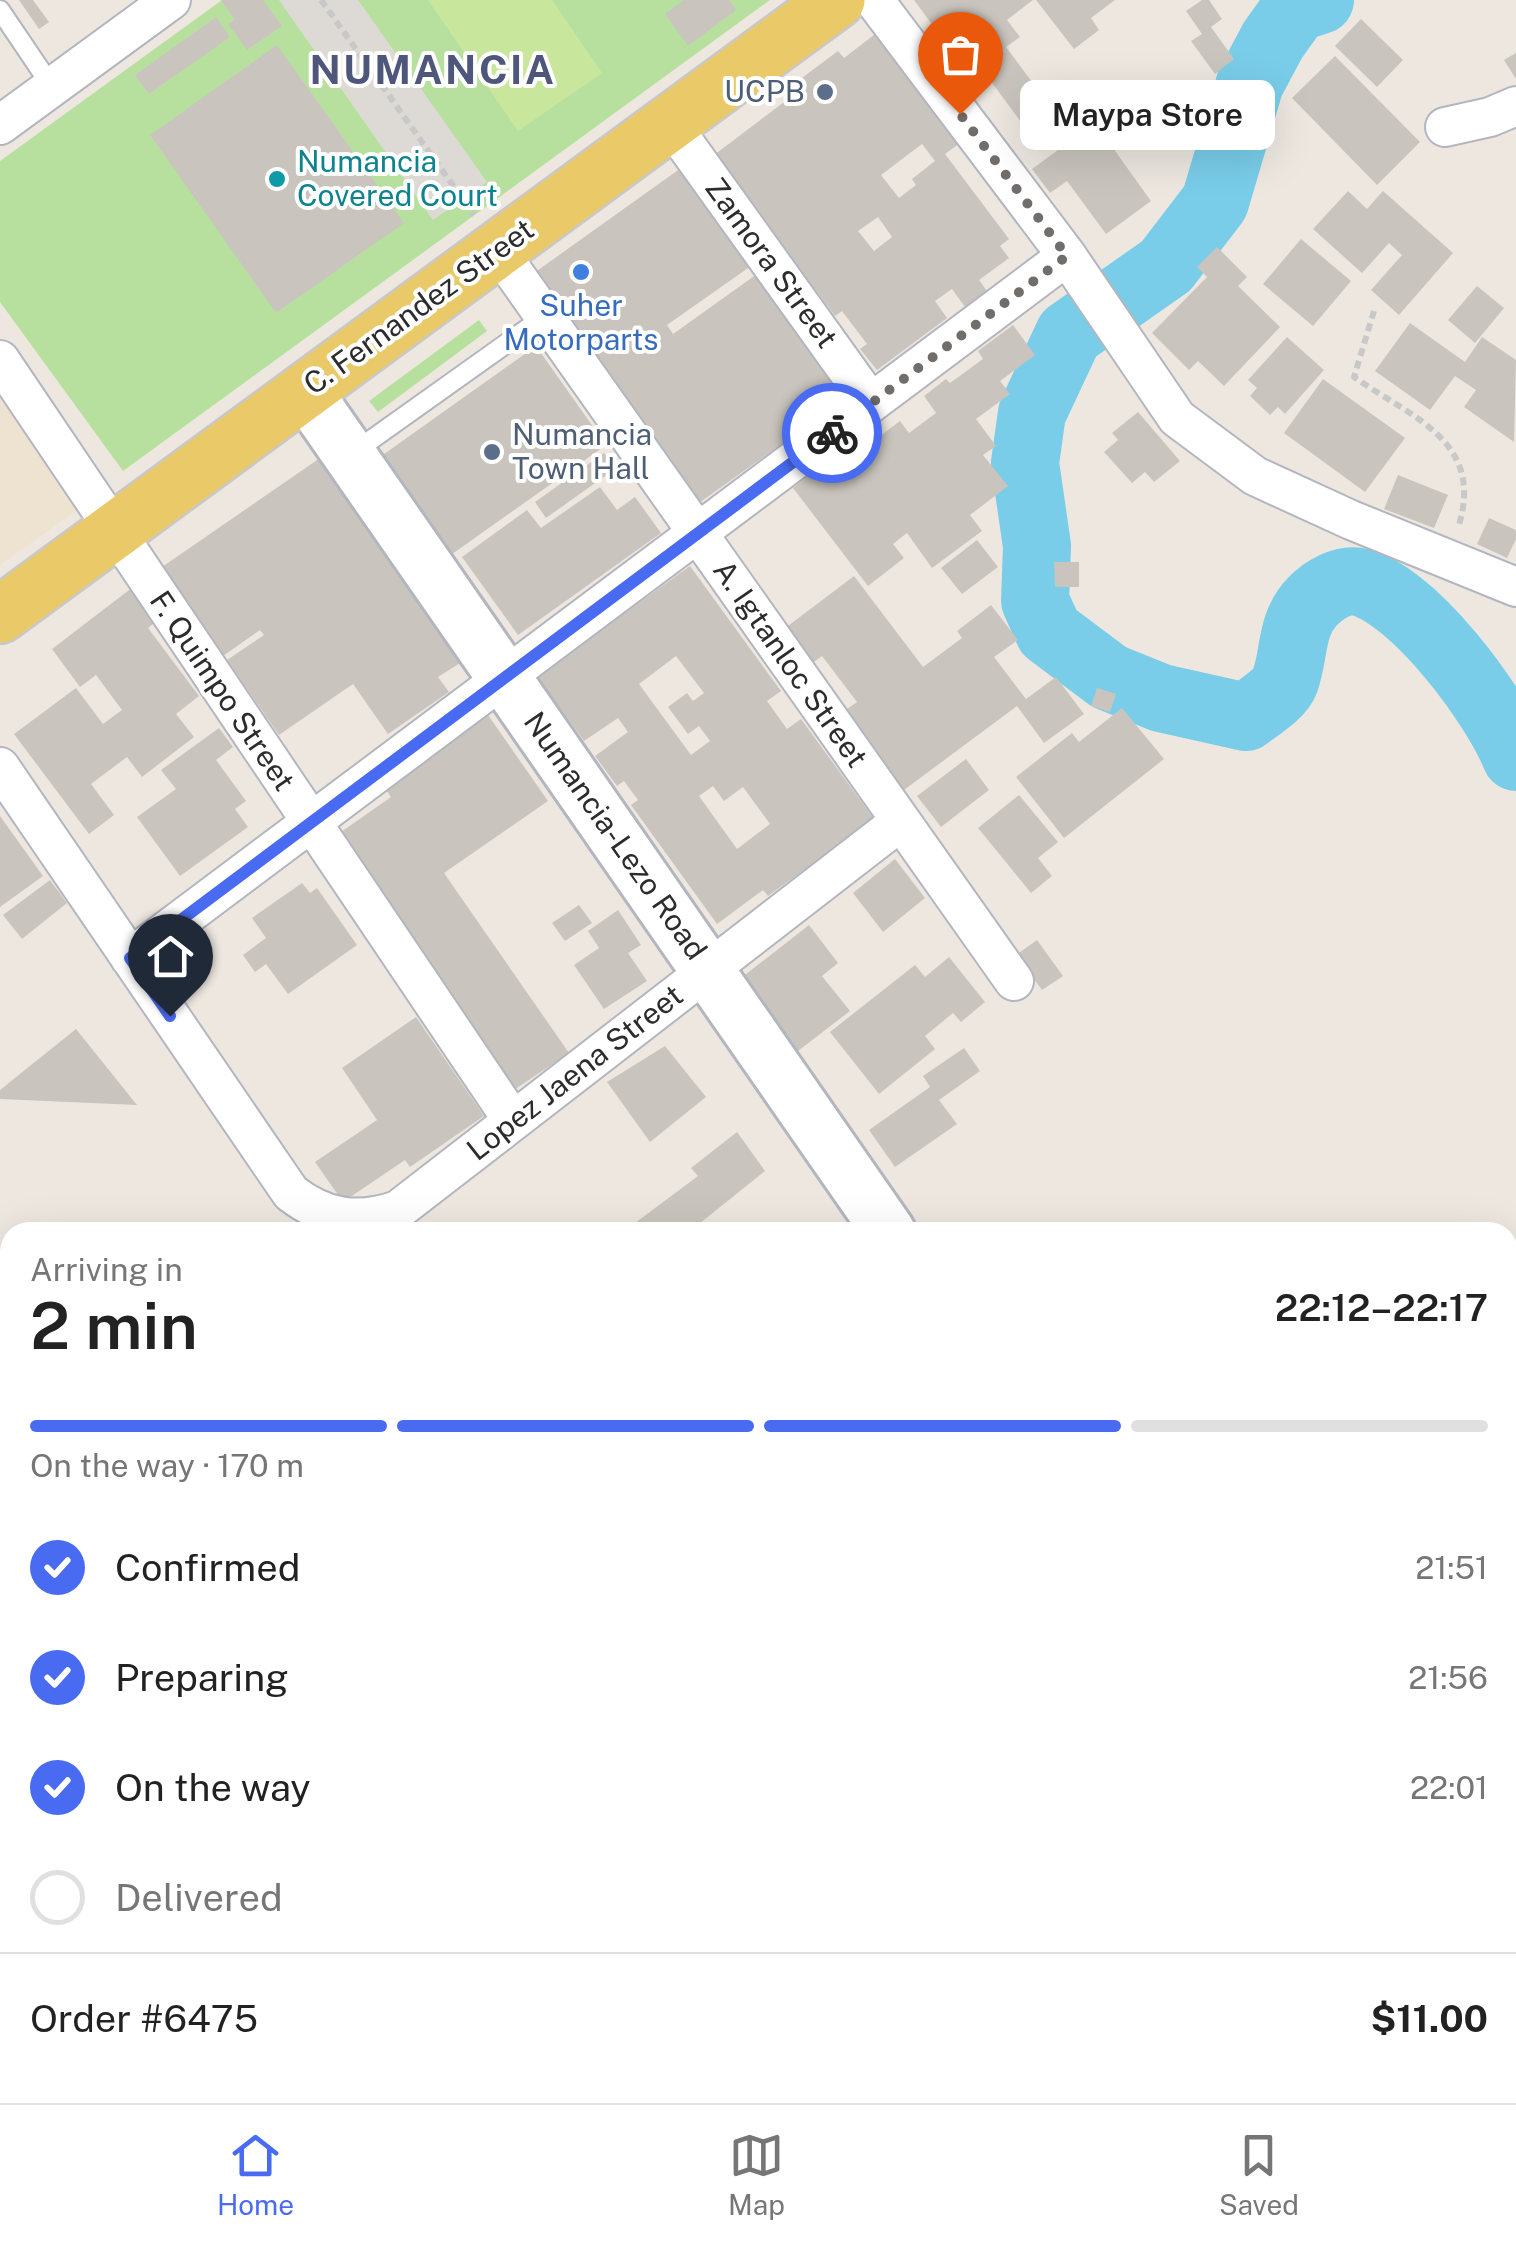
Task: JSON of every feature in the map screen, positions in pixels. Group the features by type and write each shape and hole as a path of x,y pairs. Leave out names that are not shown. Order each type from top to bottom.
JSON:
{"main road":[{"name":"C. Fernandez Street","path":"0,615 837,0"},
{"name":"Numancia-Lezo Road","path":"305,391 883,1222"}],"street":[{"path":"0,125 171,0"},
{"path":"874,0 1067,256 1178,418 1255,476 1516,587"},
{"path":"1445,128 1516,106"},
{"name":"Zamora Street","path":"670,123 871,403"},
{"name":"A. Igtanloc Street","path":"497,250 1014,980"},
{"path":"0,766 130,958 1067,256"},
{"name":"F. Quimpo Street","path":"0,360 512,1121"},
{"name":"Lopez Jaena Street","path":"130,958 291,1194 331,1216 400,1221 512,1121 901,821"}],"lane":[{"path":"0,10 52,87"},
{"path":"349,455 545,316"}],"path":[{"path":"322,0 497,250"},
{"path":"1374,311 1354,377 1442,434 1456,455 1464,510 1448,559"}],"shaded area":[{"path":"279,0 358,0 487,182 433,220"},
{"path":"0,396 77,510 0,565"}],"green space":[{"path":"222,0 770,0 123,471 0,302 0,161"},
{"path":"428,0 552,0 602,73 518,131"},
{"path":"479,320 487,331 378,412 369,401"}],"building":[{"path":"19,0 33,0 49,22 39,29"},
{"path":"221,0 263,0 282,26 247,50 228,24 235,20"},
{"path":"684,0 729,0 736,10 688,46 665,14"},
{"path":"914,0 1033,0 1007,20 1020,37 1006,47 1047,102 1021,122 976,61 982,56 963,32 947,45"},
{"path":"1036,0 1115,0 1091,18 1099,30 1074,49"},
{"path":"1202,0 1209,0 1222,19 1211,27 1234,59 1215,74 1191,41 1202,34 1186,11"},
{"path":"216,17 230,37 149,94 135,75"},
{"path":"1361,19 1403,60 1377,87 1335,46"},
{"path":"879,31 960,143 945,154 1009,239 1000,246 1009,258 979,280 987,291 965,307 952,289 935,301 947,318 877,370 860,349 867,344 842,311 835,316 714,155 788,99 783,92 838,51 844,58","holes":["922,144 935,161 912,179 916,185 899,198 881,175","878,217 892,237 874,251 858,231"]},
{"name":"Numancia Covered Court","path":"277,45 404,223 276,313 150,135"},
{"path":"1516,53 1516,79 1504,60"},
{"path":"1335,56 1420,142 1377,185 1292,98"},
{"path":"1095,123 1151,201 1106,234 1067,181 1050,193 1032,169"},
{"path":"681,168 751,266 667,325 673,334 757,274 846,398 699,503 534,273"},
{"path":"1348,191 1367,209 1383,191 1453,253 1399,315 1371,290 1402,255 1389,243 1362,273 1313,229"},
{"path":"1301,239 1351,281 1313,326 1263,284"},
{"path":"1217,247 1247,277 1238,286 1280,327 1224,386 1198,361 1189,370 1152,333 1207,277 1197,267"},
{"path":"1477,286 1504,308 1475,343 1448,320"},
{"path":"1410,323 1465,362 1482,337 1516,360 1514,442 1464,407 1476,390 1455,376 1430,410 1375,371"},
{"path":"1013,325 1035,355 1000,381 1010,394 976,419 996,446 983,455 1008,486 970,515 982,531 932,568 907,533 893,544 904,558 868,586 793,488 842,450 851,458 900,421 909,433 936,413 924,396 983,359 978,351"},
{"path":"1287,337 1324,370 1285,414 1278,407 1270,415 1250,396 1257,388 1248,380"},
{"name":"Numancia Town Hall","path":"536,346 606,445 448,557 377,459"},
{"path":"1323,379 1405,438 1365,492 1284,433"},
{"path":"1138,412 1180,461 1154,482 1145,472 1132,483 1104,452 1118,440 1112,433"},
{"path":"604,453 615,469 546,518 535,502"},
{"path":"320,458 460,663 438,677 449,692 388,734 353,684 279,735 227,660 264,635 260,630 223,656 162,567"},
{"path":"1398,475 1448,495 1434,528 1384,509"},
{"path":"600,487 617,510 635,497 661,533 518,635 462,557 527,510 541,528"},
{"path":"1489,518 1516,530 1507,558 1477,544"},
{"path":"977,540 998,567 962,594 941,568"},
{"path":"1054,562 1079,562 1079,587 1055,587"},
{"path":"690,566 781,691 767,701 787,729 801,719 874,819 768,896 763,890 717,924 631,805 638,800 624,781 617,786 595,756 628,732 618,718 584,741 537,676","holes":["676,656 704,693 693,701 687,693 668,707 688,734 699,726 710,741 691,755 639,684","713,786 724,801 743,787 770,824 737,849 699,796"]},
{"path":"854,576 923,667 962,638 957,631 991,605 1018,640 994,657 1026,699 1056,677 1084,714 1044,743 1017,706 900,793 840,714 857,702 822,656 806,668 780,632"},
{"path":"133,587 158,620 148,628 199,696 176,714 194,737 142,777 127,757 91,784 114,815 89,834 14,734 76,688 103,724 122,710 96,675 80,687 52,649"},
{"path":"1097,688 1116,694 1110,712 1091,706"},
{"path":"1122,708 1164,759 1064,838 1016,777 1072,733 1079,742"},
{"path":"488,715 548,801 444,873 569,1053 508,1094 486,1061 493,1057 382,896 334,837 391,797 384,787"},
{"path":"219,728 233,747 216,760 246,801 235,809 248,827 180,876 137,817 176,789 161,770"},
{"path":"966,759 989,790 941,827 917,796"},
{"path":"1019,795 1058,842 1038,858 1052,876 1031,893 978,828"},
{"path":"0,816 43,876 0,907"},
{"path":"895,859 925,898 883,932 853,893"},
{"path":"50,880 67,903 22,939 3,915"},
{"path":"302,883 310,893 317,888 357,945 288,994 266,964 255,972 243,955 266,938 252,918"},
{"path":"579,905 592,923 565,941 552,923"},
{"path":"618,910 641,945 628,953 647,981 604,1009 574,965 599,948 588,931"},
{"path":"809,925 838,963 822,976 850,1011 798,1051 741,978"},
{"path":"1037,940 1063,976 1042,990 1016,955"},
{"path":"949,957 985,1002 961,1022 953,1013 925,1036 935,1049 879,1094 830,1032 915,965 925,977"},
{"path":"416,1017 484,1116 410,1167 405,1160 343,1202 315,1162 377,1120 342,1068"},
{"path":"76,1029 137,1105 0,1099 0,1090"},
{"path":"665,1046 706,1097 650,1142 607,1082"},
{"path":"964,1048 980,1071 939,1100 957,1124 895,1167 869,1130 930,1087 923,1076"},
{"path":"737,1132 765,1171 701,1222 636,1222 698,1176 691,1168"}],"waterway":[{"path":"1320,0 1296,8 1250,83 1215,202 1166,266 1069,334 1032,413 1025,463 1037,546 1035,601 1049,632 1109,677 1161,698 1246,717 1282,686 1296,630 1312,602 1334,586 1360,582 1405,609 1451,656 1491,710 1516,757"}],"way so far":[{"path":"832,433 1067,256 960,114"}],"place":[{"name":"UCPB","path":"825,92"},
{"name":"Maypa Store","path":"960,114"},
{"name":"Numancia Covered Court","path":"277,179"},
{"name":"Suher Motorparts","path":"581,272"},
{"name":"Numancia Town Hall","path":"492,452"}],"district":[{"name":"NUMANCIA","path":"433,70"}],"route":[{"path":"170,1016 130,958 832,433"}]}
